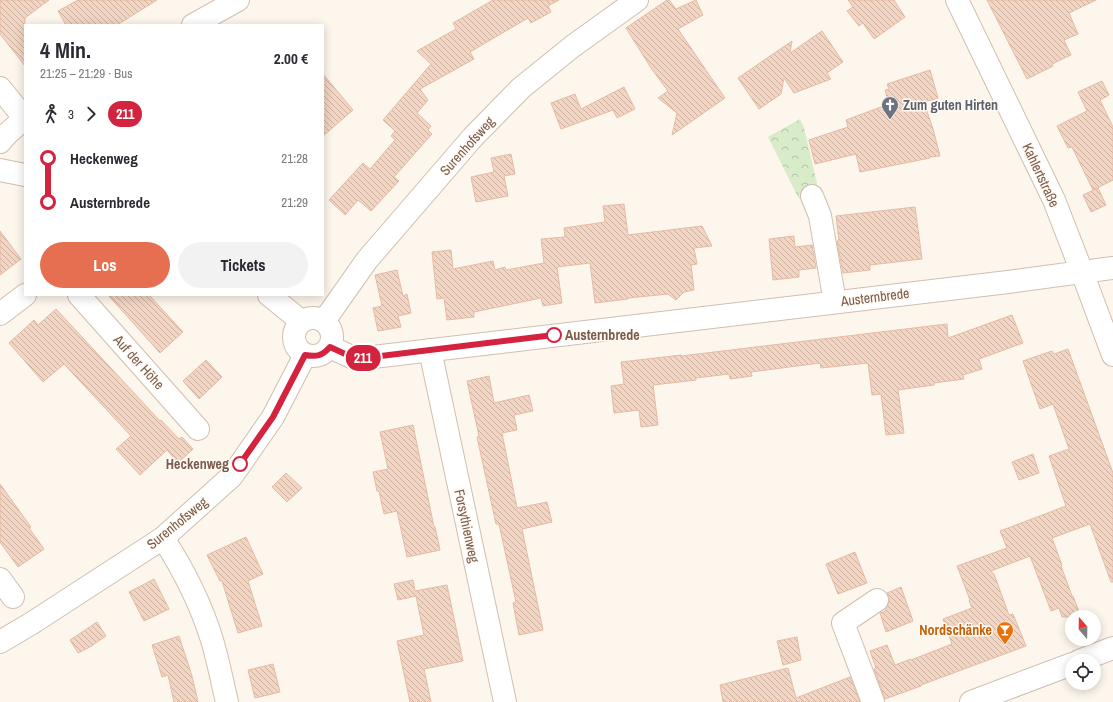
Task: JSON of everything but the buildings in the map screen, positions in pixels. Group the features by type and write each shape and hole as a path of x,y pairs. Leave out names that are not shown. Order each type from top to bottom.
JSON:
{"street":[{"path":"193,24 213,6 238,0"},
{"name":"Surenhofsweg","path":"324,321 367,260 473,138 516,93 574,46 637,0"},
{"name":"Kahlertstraße","path":"957,0 1054,200 1113,355"},
{"path":"0,88 24,117"},
{"path":"0,142 24,119"},
{"path":"0,170 24,175"},
{"path":"812,196 820,216 835,302"},
{"name":"Austernbrede","path":"330,347 356,359 1113,268"},
{"path":"0,314 24,296"},
{"name":"Auf der Höhe","path":"80,296 198,429"},
{"path":"269,296 301,321"},
{"path":"308,318 316,318 324,321 332,332 333,340 330,347 326,352 319,355 305,355 298,348 294,339 295,330 301,321 308,318"},
{"name":"Forsythienweg","path":"430,350 505,702"},
{"name":"Surenhofsweg","path":"0,642 39,619 163,538 232,476 273,417 305,355"},
{"path":"163,538 174,555 197,601 212,639 227,702"},
{"path":"0,579 13,597"},
{"path":"874,702 843,623 877,600"},
{"path":"1097,654 1113,648"},
{"path":"971,702 1065,667"}],"green space":[{"path":"800,119 804,128 819,192 799,199 768,137"}],"bus line":[{"name":"211","path":"240,464 273,417 305,355 319,355 326,352 330,347 356,359 554,335"}],"place":[{"name":"Zum guten Hirten","path":"890,120"},
{"name":"Austernbrede","path":"554,335"},
{"name":"Heckenweg","path":"240,464"},
{"name":"Nordschänke","path":"1005,645"}]}
